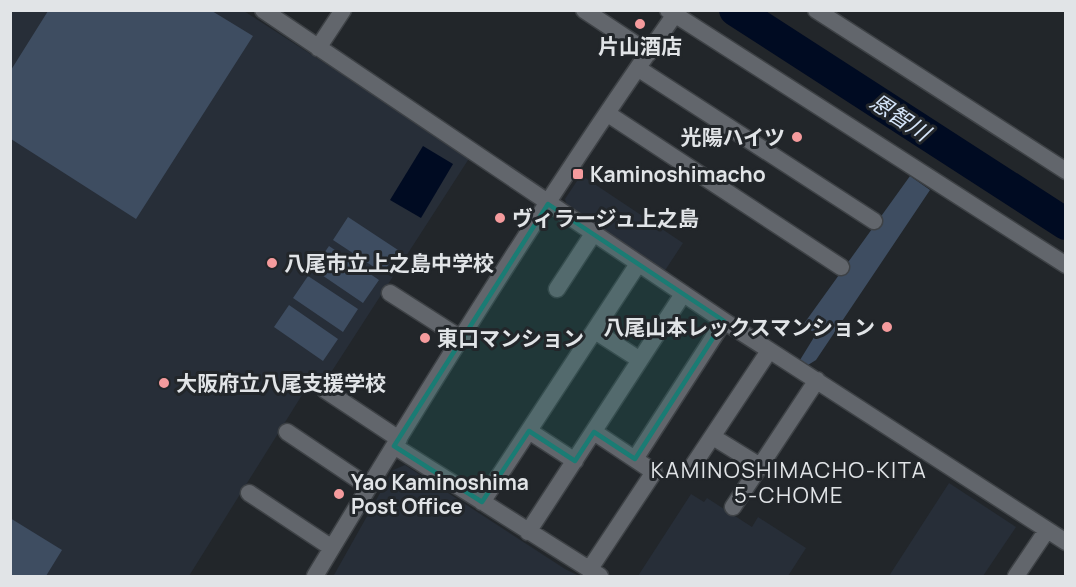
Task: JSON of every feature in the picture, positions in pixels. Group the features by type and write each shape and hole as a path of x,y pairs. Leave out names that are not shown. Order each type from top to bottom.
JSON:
{"street":[{"path":"263,10 683,294 1065,542"},
{"path":"318,48 343,10"},
{"path":"584,10 649,53"},
{"path":"816,10 1065,171"},
{"path":"315,576 396,442 548,204 639,69 673,12 1065,265"},
{"path":"639,69 874,221"},
{"path":"608,114 841,267"},
{"path":"557,289 593,234"},
{"path":"482,502 638,264"},
{"path":"390,293 462,339"},
{"path":"528,532 683,294"},
{"path":"635,459 724,321"},
{"path":"595,331 640,360"},
{"path":"690,471 769,351"},
{"path":"733,507 817,380"},
{"path":"324,390 482,502 594,573 654,472 594,432"},
{"path":"529,431 575,461"},
{"path":"287,432 369,487"},
{"path":"712,437 760,466"},
{"path":"249,493 332,548"},
{"path":"1016,576 1047,531"}],"highlighted area":[{"path":"548,204 724,321 635,459 594,432 575,461 529,431 482,502 394,446"}],"shaded area":[{"path":"10,11 244,11 470,157 332,371 302,395 189,576 11,576"},
{"path":"48,11 212,11 253,36 136,219 11,139 11,70"},
{"path":"423,146 453,164 421,218 390,200"},
{"path":"581,175 683,243 664,272 567,206 565,199"},
{"path":"910,176 930,190 816,360 808,365 800,360 816,334 803,325"},
{"path":"348,217 398,250 383,273 333,240"},
{"path":"329,246 379,280 363,303 313,269"},
{"path":"308,276 358,309 343,332 293,298"},
{"path":"289,305 338,339 323,361 274,327"},
{"path":"405,465 579,576 334,575 393,470"},
{"path":"949,483 1016,527 983,576 889,576"},
{"path":"691,494 704,502 707,498 752,527 758,517 806,548 788,576 638,576"},
{"path":"10,518 62,550 46,576 11,576"}],"waterway":[{"name":"恩智川","path":"735,10 1066,224"}],"place":[{"name":"片山酒店","path":"640,24"},
{"name":"光陽ハイツ","path":"797,137"},
{"name":"Kaminoshimacho","path":"578,174"},
{"name":"ヴィラージュ上之島","path":"500,218"},
{"name":"八尾市立上之島中学校","path":"272,263"},
{"name":"八尾山本レックスマンション","path":"887,327"},
{"name":"東口マンション","path":"425,338"},
{"name":"大阪府立八尾支援学校","path":"164,383"},
{"name":"Yao Kaminoshima Post Office","path":"339,494"}],"district":[{"name":"KAMINOSHIMACHO-KITA 5-CHOME","path":"789,482"}]}
